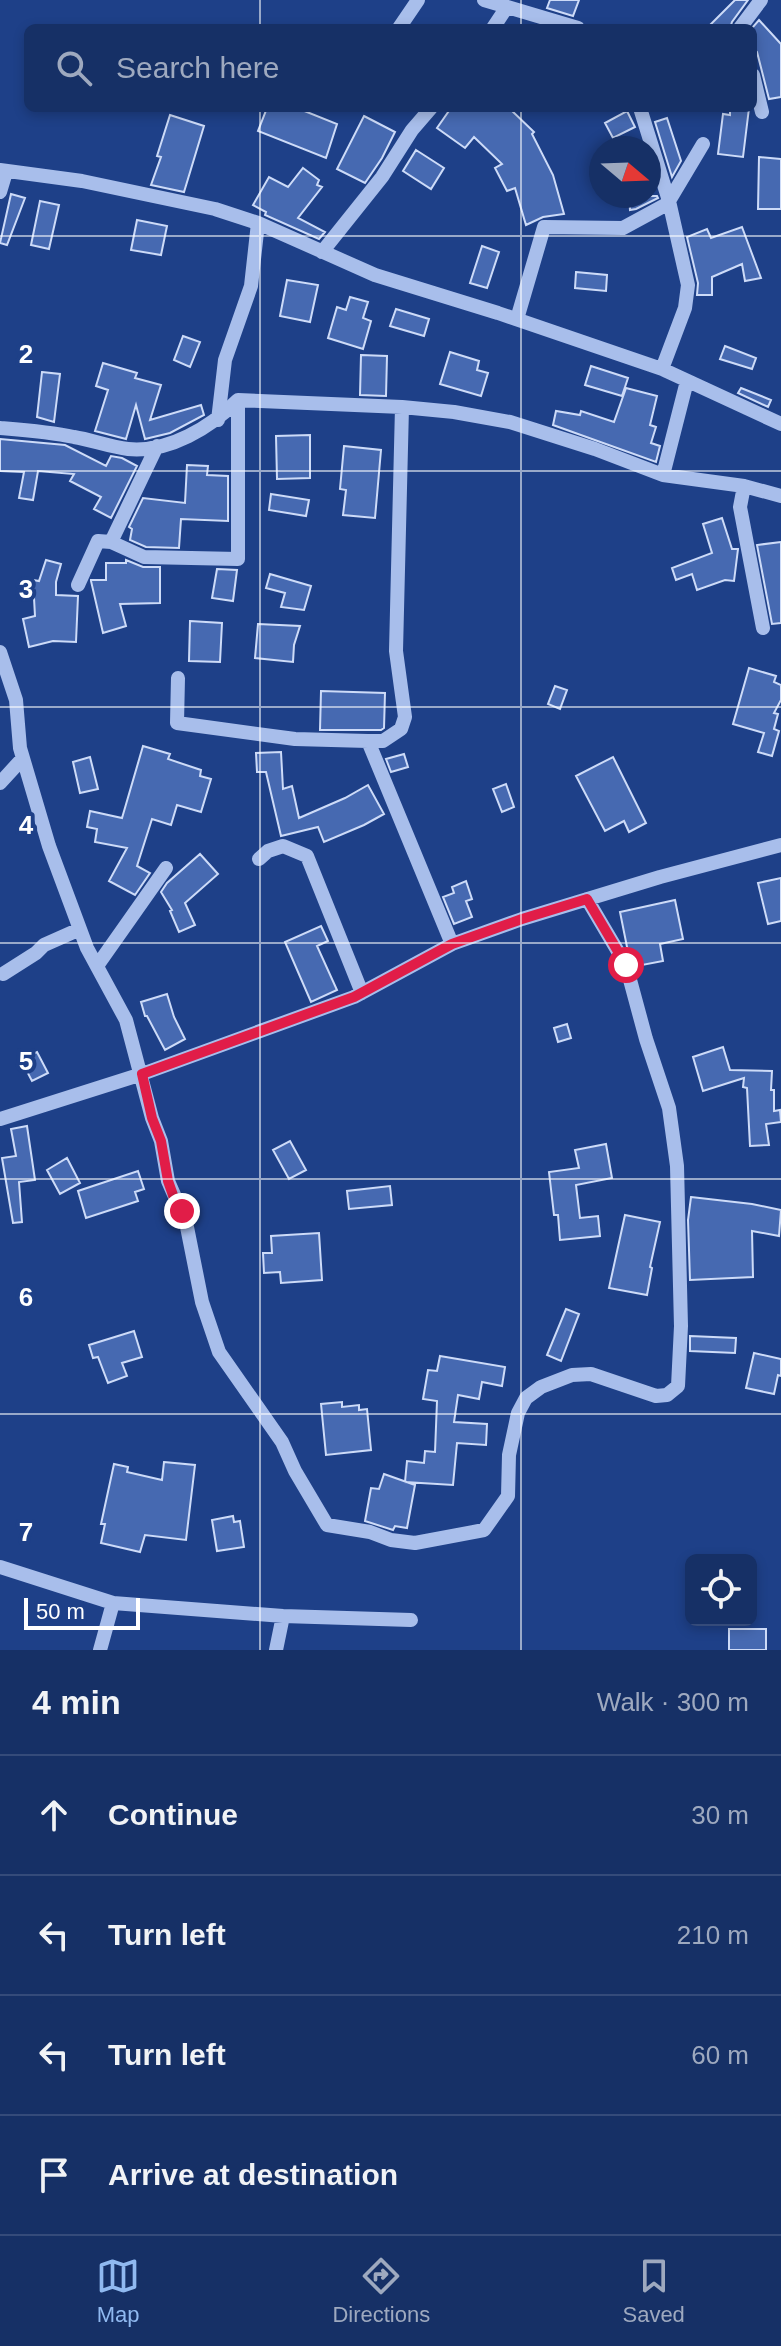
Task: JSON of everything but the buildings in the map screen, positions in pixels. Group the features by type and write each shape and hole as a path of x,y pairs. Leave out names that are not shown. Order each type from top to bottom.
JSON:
{"street":[{"path":"402,24 418,0"},
{"path":"484,0 564,24"},
{"path":"743,24 761,0"},
{"path":"496,24 507,7"},
{"path":"757,91 762,112"},
{"path":"322,252 382,177 412,130 428,112"},
{"path":"642,112 669,202 688,285 685,308 662,369"},
{"path":"517,319 544,227 623,228 669,202 703,144"},
{"path":"0,192 3,171 97,184 215,209 258,223 375,275 662,369 781,424"},
{"path":"218,420 225,360 251,286 258,223"},
{"path":"663,475 687,381"},
{"path":"78,585 98,541 111,542 144,557 238,559 238,400"},
{"path":"0,428 71,436 130,449 157,446 186,437 218,420 238,400 402,407 510,422 663,475 744,486 781,496"},
{"path":"178,678 177,723 295,739 368,741 383,741 401,729 405,717 396,651 402,407"},
{"path":"111,542 157,446"},
{"path":"744,486 740,507 763,628"},
{"path":"0,652 16,700 20,748 49,846 80,929 126,1020 161,1141 168,1181 186,1222 202,1302 219,1352 282,1442 327,1525 415,1543 484,1530 508,1496 509,1455 518,1413 526,1398 541,1387 572,1375 591,1374 656,1396 667,1395 678,1386 681,1326 677,1166 669,1108 626,965 587,899"},
{"path":"368,741 452,944"},
{"path":"0,783 23,758"},
{"path":"0,1119 142,1074 362,993 452,944 522,919 781,845"},
{"path":"259,859 268,851 283,846 307,856 362,993"},
{"path":"97,966 166,868"},
{"path":"3,974 44,945 80,929"},
{"path":"0,1567 113,1603 283,1616 411,1620"},
{"path":"100,1650 113,1603"},
{"path":"276,1650 283,1616"}],"route":[{"path":"182,1211 168,1181 161,1141 142,1074 354,997 452,944 587,899 626,965"}]}
